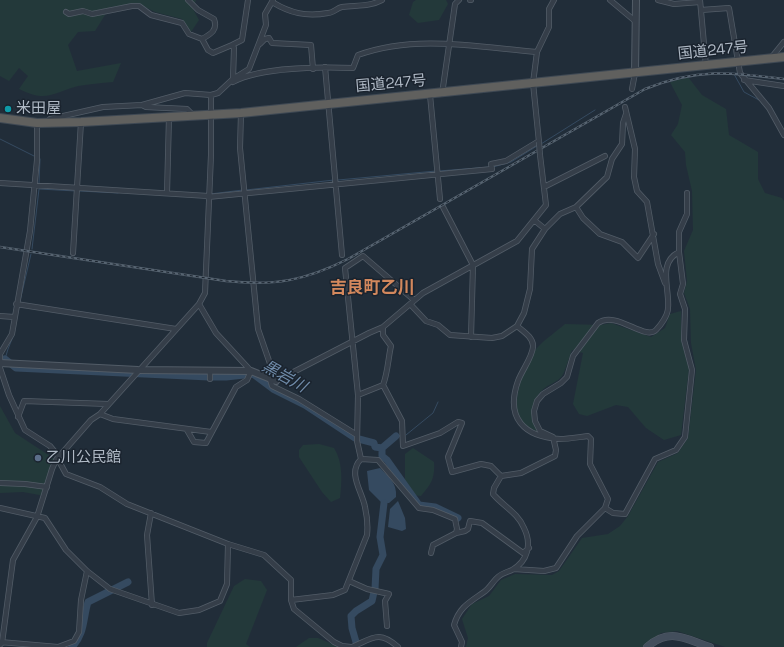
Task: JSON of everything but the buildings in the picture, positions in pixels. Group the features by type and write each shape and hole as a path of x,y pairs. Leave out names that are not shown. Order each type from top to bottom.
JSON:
{"highway":[{"name":"国道247号","path":"0,118 41,123 241,113 442,94 784,57"}],"main road":[{"path":"647,647 662,636 673,635 710,647"}],"street":[{"path":"188,0 198,10 214,19 216,25 214,30 202,39"},
{"path":"66,12 69,14 83,11 92,14 139,6 151,15 182,23 189,34 202,39 208,50 213,53 242,40 248,0"},
{"path":"228,86 233,79 249,68 266,25 265,14 272,1 288,11 299,13 330,13 341,7 360,6 382,0"},
{"path":"2,364 136,372 251,371 273,380 352,341 383,328 423,293 516,241 546,204 533,83 537,52 549,27 549,9 554,0"},
{"path":"610,0 635,21"},
{"path":"632,88 634,73 635,21 638,0"},
{"path":"658,0 674,4 700,1 706,66"},
{"path":"442,94 455,1"},
{"path":"701,10 729,8 737,62 744,80 769,108 784,135"},
{"path":"259,45 265,39 269,38 272,43 311,45 313,68"},
{"path":"398,647 387,637 378,636 351,647 342,646 324,634 294,609 291,600 291,580 264,555 228,544 151,514 127,504 100,488 66,474 50,446 25,430 18,417 2,375 0,354 9,342 30,231 41,123 50,119 103,107 142,105 185,92 211,95 218,93 246,76 254,73 313,68 353,68 358,55 378,47 422,42 537,52"},
{"path":"770,59 784,42"},
{"path":"232,45 234,48 233,79"},
{"path":"325,68 327,104 342,255"},
{"path":"744,80 784,86"},
{"path":"87,571 81,600 80,632 74,641 58,647 1,643 13,560 37,516 58,459 91,420 100,414 136,372 200,304 205,293 208,195 211,155 211,95"},
{"path":"430,95 440,199"},
{"path":"142,105 146,107 187,110 193,115"},
{"path":"625,107 635,149 634,177 637,191 647,202 654,234 658,264 666,285"},
{"path":"241,113 240,148 258,329 273,380 272,386 299,400 357,435"},
{"path":"411,305 426,321 438,325 450,335 492,338 502,336 517,326 524,313 530,289 532,249 545,229 560,214 576,207 607,178 612,159 622,144 623,123 626,114"},
{"path":"167,193 169,117"},
{"path":"74,253 80,122"},
{"path":"0,183 76,190 208,195 335,181 491,167 506,162 539,142"},
{"path":"544,187 605,156"},
{"path":"605,508 613,513 625,514 655,459 676,450 685,437 692,370 684,340 686,309 680,294 683,284 679,252 679,232 687,214 687,193"},
{"path":"443,207 473,265 471,337"},
{"path":"576,207 583,218 600,234 622,242 638,258 654,234"},
{"path":"534,220 545,229"},
{"path":"553,437 540,431 535,421 534,411 537,401 567,377 573,356 598,322 603,319 622,322 647,332 653,332 656,330 662,323 668,309 666,285 668,262 674,254 679,252"},
{"path":"361,459 357,441 358,395 345,268 363,256 414,300"},
{"path":"16,304 176,329"},
{"path":"200,304 216,333 251,371"},
{"path":"0,316 14,317"},
{"path":"514,569 544,571 556,568 577,536 605,508 608,499 590,464 592,439 588,436 561,439 534,434 524,427 516,417 513,397 533,347 532,339 517,326"},
{"path":"358,395 383,385 388,374 387,364 391,346 383,335 383,328"},
{"path":"187,430 194,442 206,443 236,387 247,379 251,371"},
{"path":"210,372 210,379"},
{"path":"383,385 402,421 403,446 440,433 458,422 462,423 448,457 452,472 481,464 491,466 501,476"},
{"path":"18,417 24,401 108,404"},
{"path":"100,414 113,418 187,430 211,432"},
{"path":"461,647 462,642 454,625 460,611 470,600 485,592 499,576 514,569 526,557 528,548 524,527 510,508 493,494 494,488 501,476 521,473 555,456 556,450 553,437"},
{"path":"291,600 333,595 345,590 367,535 368,527 365,506 355,475 356,464 361,459 378,460 419,508 433,510 455,520 457,529 456,533"},
{"path":"0,483 47,487"},
{"path":"0,508 46,518 66,550 87,571 110,589 152,605 179,613 199,610 220,601 227,584 228,544"},
{"path":"151,514 147,535 152,605"},
{"path":"431,553 433,545 456,533 468,529 470,521 482,523 523,553 528,548"},
{"path":"349,581 368,589 389,594 385,601 387,626"}],"green space":[{"path":"0,0 196,0 193,9 199,20 191,32 182,19 155,12 139,4 110,7 95,31 78,32 68,45 77,71 121,63 113,82 78,86 43,96 19,89 28,76 19,68 9,81 0,76"},
{"path":"416,0 446,0 448,4 439,20 418,23 409,15 413,2"},
{"path":"688,77 702,95 726,109 729,135 758,152 758,179 765,193 782,198 784,201 784,647 725,647 677,631 661,633 642,647 466,647 468,638 462,619 472,604 489,596 501,580 515,574 552,575 559,571 582,538 608,534 620,526 628,516 658,462 678,453 688,438 696,370 691,343 690,309 684,293 687,281 684,251 693,230 692,191 686,165 685,152 671,135 678,124 682,105 670,82"},
{"path":"681,311 681,340 689,369 681,435 664,440 646,428 628,407 616,405 587,416 579,414 573,404 583,353 572,350 562,376 546,387 537,397 533,408 533,413 538,432 520,420 517,410 518,391 528,361 540,345 565,324 601,325 611,323 651,337 665,328 670,314"},
{"path":"0,406 15,433 56,460 45,496 23,492 0,493"},
{"path":"319,444 334,448 339,459 341,478 340,498 331,502 322,492 299,457 299,450 303,445"},
{"path":"413,448 434,462 432,481 421,496 412,495 405,486 405,454"},
{"path":"245,579 261,581 267,590 246,644 250,647 207,647 207,643 234,586"},
{"path":"309,638 318,638 339,647 296,647"}],"water":[{"path":"380,468 394,484 396,497 389,503 382,503 369,490 367,471"},
{"path":"398,501 405,518 406,529 402,531 388,527 390,509"}],"waterway":[{"path":"734,74 744,92 759,100"},
{"path":"771,107 781,126"},
{"path":"541,144 595,110"},
{"path":"0,139 34,156"},
{"path":"493,167 511,162 537,146"},
{"path":"39,183 40,159"},
{"path":"439,171 490,167"},
{"path":"338,180 436,171"},
{"path":"246,190 334,180"},
{"path":"32,249 39,189 76,191"},
{"path":"210,194 243,190"},
{"path":"79,191 118,193"},
{"path":"20,301 31,254"},
{"path":"2,358 5,359 14,334"},
{"name":"黒岩川","path":"5,359 16,368 209,377 253,374 273,389 305,405 355,438 374,443 375,447 382,448 382,456 387,460 419,505 435,507 458,518"},
{"path":"406,435 433,413 438,402"},
{"path":"396,436 401,436"},
{"path":"382,448 396,436"},
{"path":"375,589 376,569 383,555 380,537 384,503"},
{"path":"72,647 79,637 88,602 128,582"},
{"path":"356,642 352,628 351,616 372,601 374,592"}],"railway":[{"path":"0,247 226,281 260,283 289,280 303,277 348,259 645,89 664,82 698,75 730,74 784,79"}],"place":[{"name":"米田屋","path":"8,109"},
{"name":"乙川公民館","path":"38,458"}],"district":[{"name":"吉良町乙川","path":"372,288"}]}
